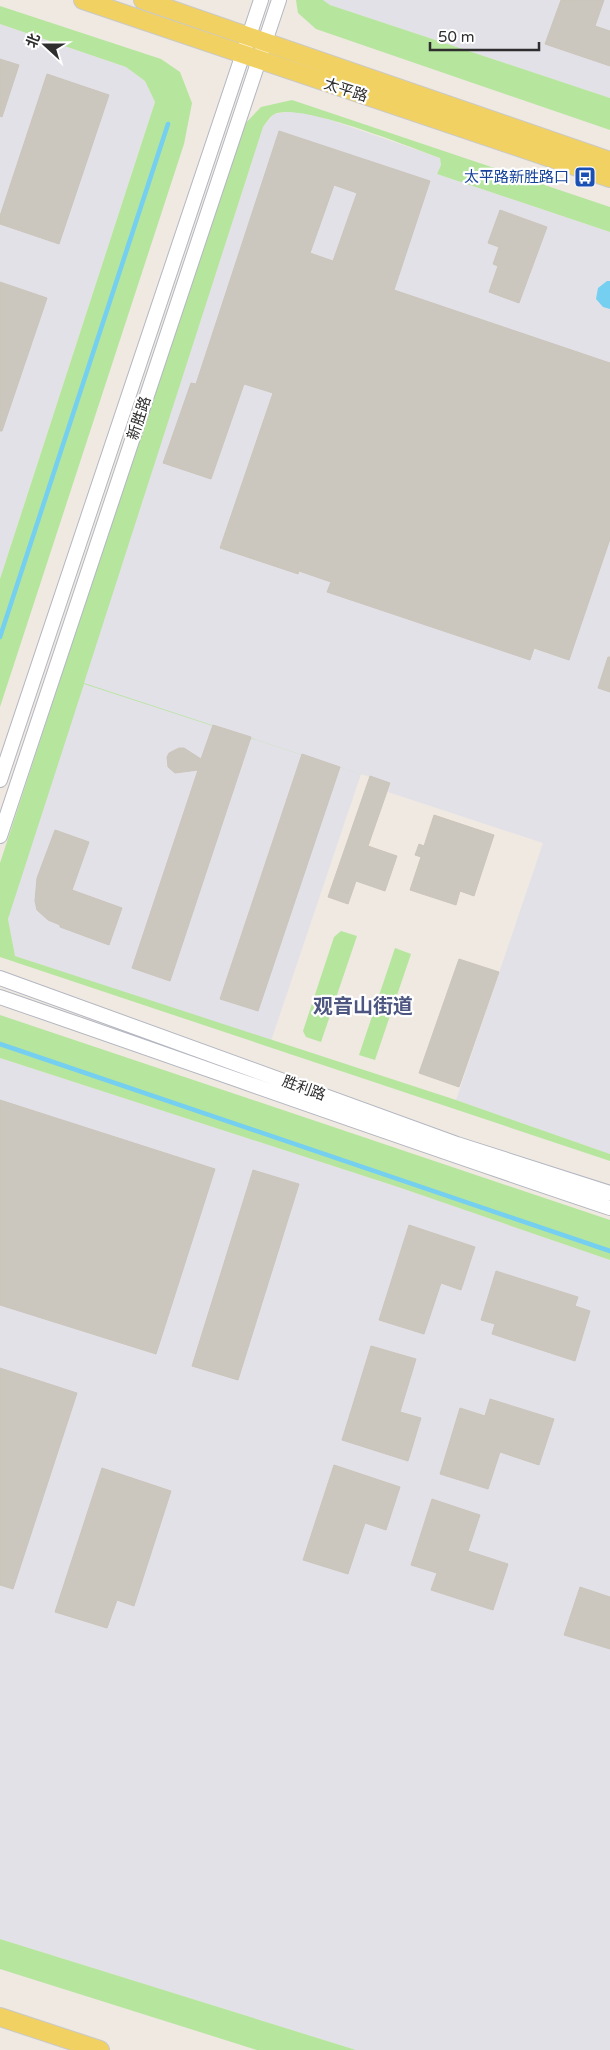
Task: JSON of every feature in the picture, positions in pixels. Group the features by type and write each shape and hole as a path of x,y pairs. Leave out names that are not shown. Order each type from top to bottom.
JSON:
{"main road":[{"name":"太平路","path":"83,0 250,58 610,178"},
{"name":"太平路","path":"143,0 610,161"},
{"path":"0,2017 100,2050"}],"street":[{"name":"新胜路","path":"257,38 261,0"},
{"name":"新胜路","path":"0,780 257,38 279,0"},
{"name":"新胜路","path":"0,836 250,58"},
{"name":"胜利路","path":"0,978 457,1144 610,1193"},
{"name":"胜利路","path":"0,997 295,1098 453,1156 610,1208"}],"shaded area":[{"path":"323,0 610,0 610,98 330,5"},
{"path":"0,24 126,67 145,81 155,102 0,579"},
{"path":"294,111 316,115 440,158 441,165 437,174 610,232 610,1154 456,1100 543,843 388,792 391,783 361,774 271,1041 15,956 8,919 14,898 263,127 274,114"},
{"path":"0,1058 398,1187 610,1260 610,2050 356,2050 0,1939"}],"green space":[{"path":"296,0 323,0 330,5 610,98 610,130 316,29 298,13"},
{"path":"0,6 161,59 180,72 192,103 184,144 0,707 0,579 155,102 145,81 126,67 0,24"},
{"path":"292,100 610,207 610,232 437,174 441,165 440,158 354,127 328,119 286,112 273,115 269,119 263,127 84,683 391,784 84,684 8,919 15,956 456,1100 610,1154 610,1161 0,957 0,863 241,128 261,107"},
{"path":"341,931 357,936 321,1042 306,1037 303,1031 334,937"},
{"path":"395,948 411,954 375,1060 359,1055"},
{"path":"0,1015 610,1220 610,1260 398,1187 0,1058"},
{"path":"0,1939 356,2050 257,2050 0,1969"}],"water":[{"path":"607,281 610,281 610,309 603,307 596,299 598,288"}],"building":[{"path":"561,0 604,0 595,26 610,31 610,66 545,44"},
{"path":"0,59 19,65 2,117 0,116"},
{"path":"47,74 109,95 59,244 0,224 0,216"},
{"path":"279,131 430,181 394,290 610,363 610,539 569,660 534,648 530,660 327,592 331,582 299,571 298,574 220,548 273,393 244,384 211,479 163,463 191,383 196,384","holes":["334,185 357,193 333,261 310,253"]},
{"path":"500,210 547,227 519,303 489,292 498,266 493,264 499,247 488,243"},
{"path":"0,282 47,298 2,431 0,431"},
{"path":"608,657 610,657 610,692 598,688"},
{"path":"213,725 251,737 170,981 132,968 198,770 175,773 168,767 167,757 169,753 179,748 184,748 201,759"},
{"path":"302,754 340,767 258,1011 220,999"},
{"path":"370,776 390,783 368,846 397,856 385,891 356,881 348,904 328,897"},
{"path":"434,815 494,835 474,896 460,891 456,905 410,890 421,857 415,855 419,844 424,846"},
{"path":"55,830 89,842 72,890 122,908 109,945 60,927 60,925 48,920 37,910 35,901 37,878"},
{"path":"459,959 499,972 459,1087 419,1073"},
{"path":"0,1100 215,1169 156,1354 0,1305"},
{"path":"253,1170 299,1184 238,1380 192,1366"},
{"path":"409,1225 475,1247 461,1290 441,1283 424,1334 379,1320"},
{"path":"496,1271 578,1297 575,1306 590,1311 575,1361 492,1334 495,1324 481,1320"},
{"path":"371,1346 416,1359 400,1412 421,1418 408,1461 342,1440"},
{"path":"0,1368 77,1393 13,1589 0,1585"},
{"path":"490,1399 554,1419 539,1465 500,1452 488,1489 440,1474 460,1408 485,1416"},
{"path":"334,1465 400,1487 386,1530 365,1523 348,1574 303,1560"},
{"path":"102,1468 171,1491 134,1606 117,1600 107,1628 55,1612"},
{"path":"432,1499 480,1515 468,1551 508,1564 493,1610 431,1590 437,1573 411,1565"},
{"path":"580,1587 610,1597 610,1649 564,1635"}],"waterway":[{"path":"0,637 168,124"},
{"path":"0,1044 610,1251"}],"place":[{"name":"太平路新胜路口","path":"585,177"}],"district":[{"name":"观音山街道","path":"363,1007"}]}
